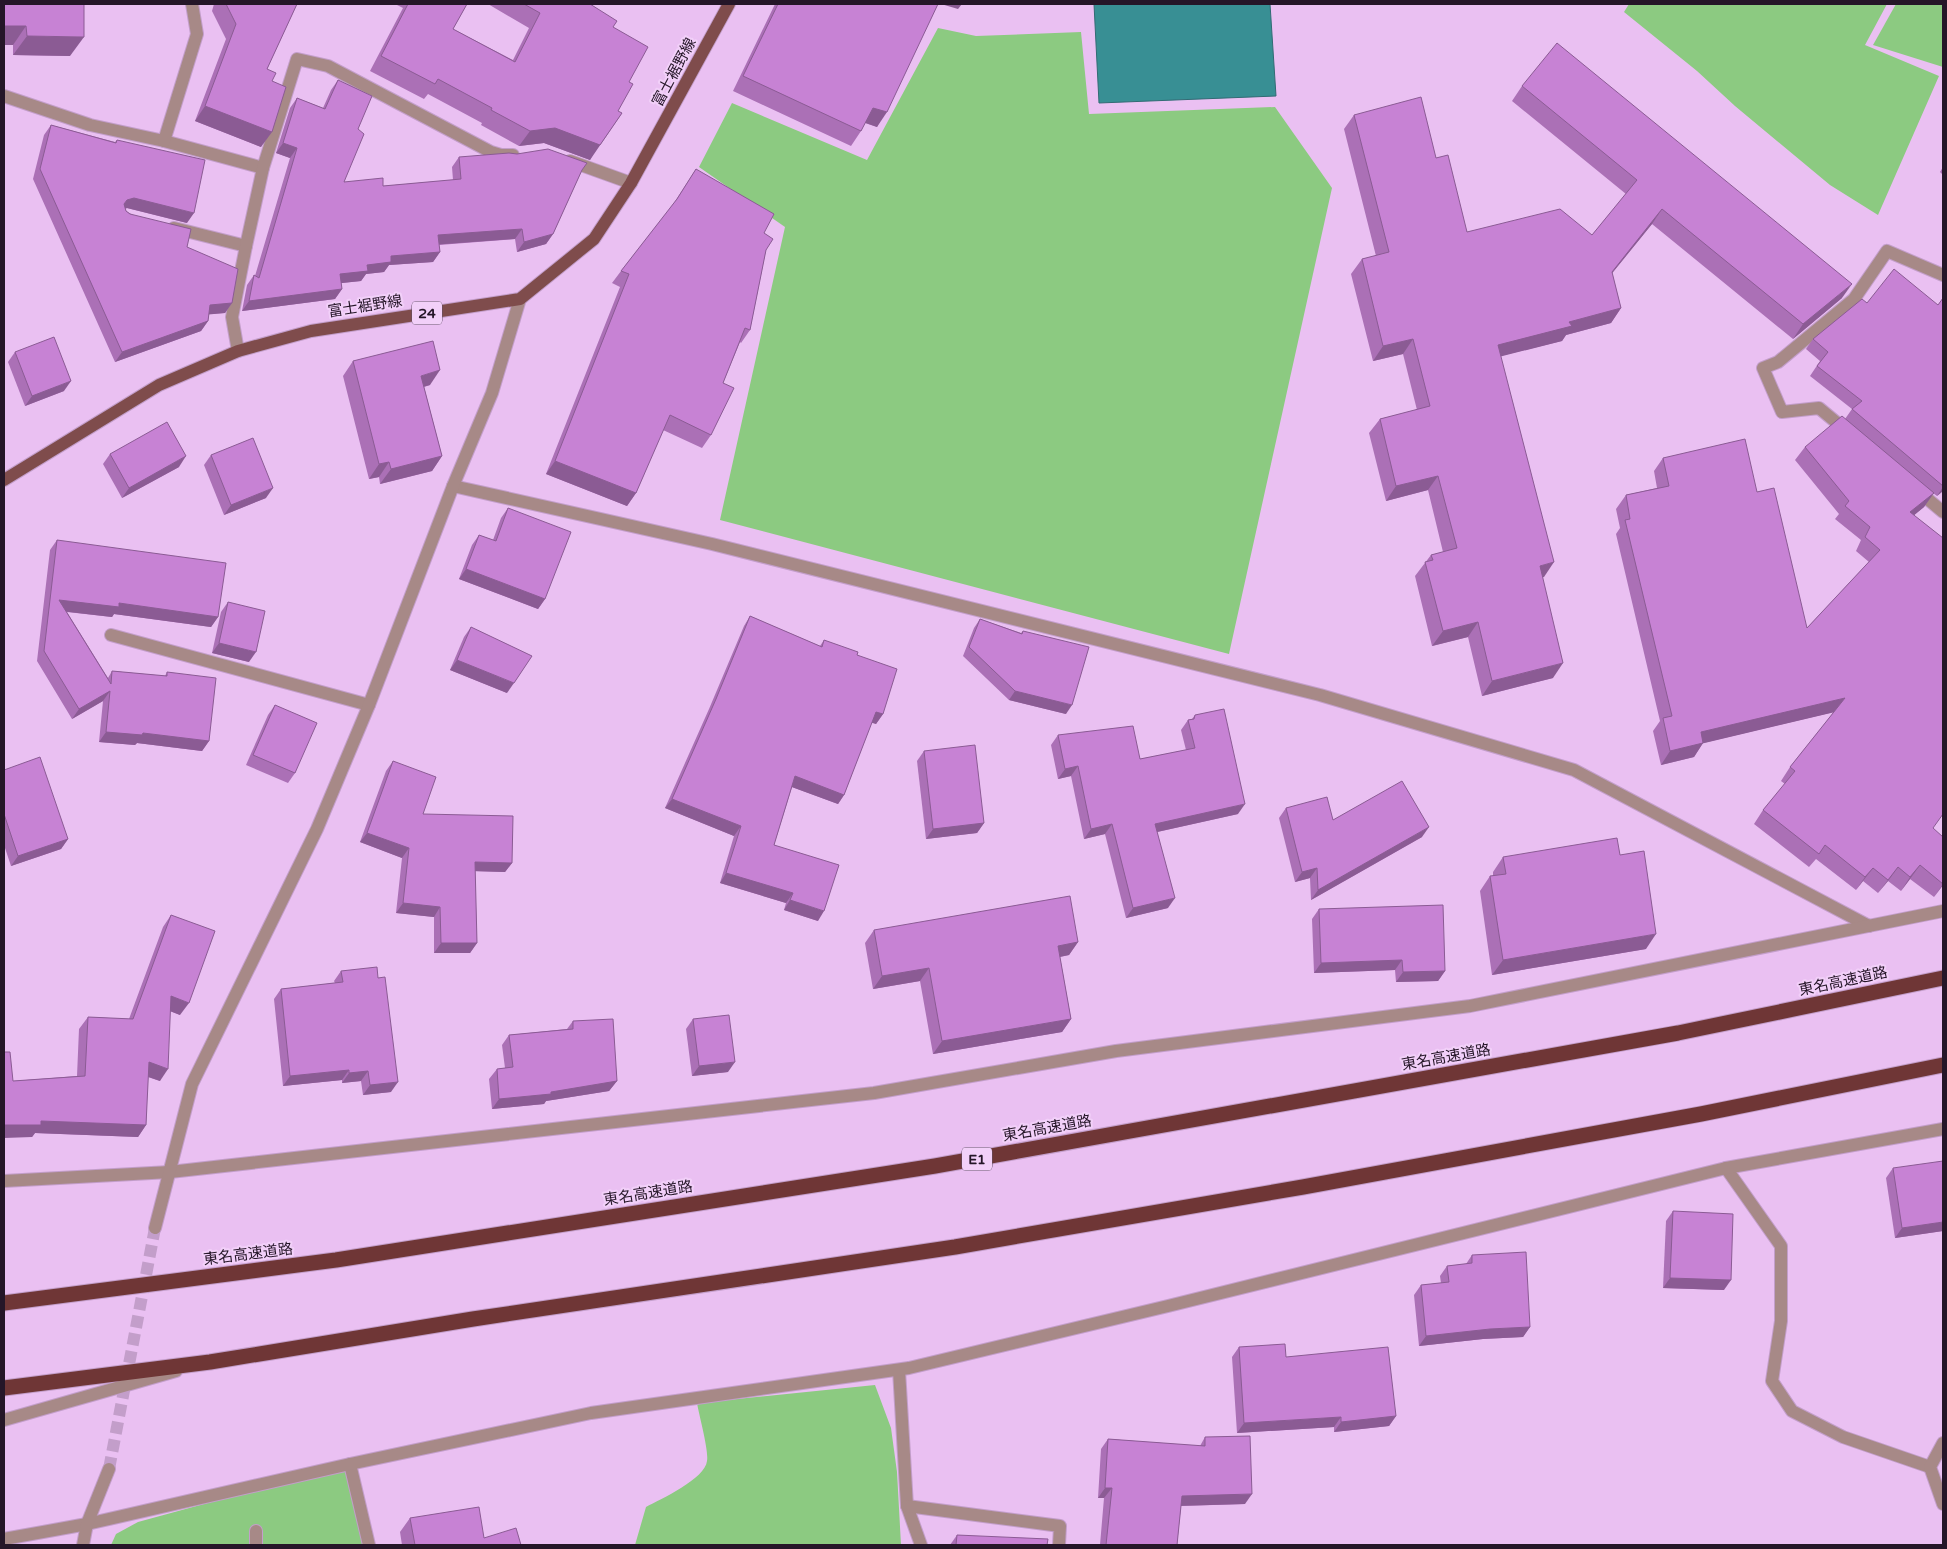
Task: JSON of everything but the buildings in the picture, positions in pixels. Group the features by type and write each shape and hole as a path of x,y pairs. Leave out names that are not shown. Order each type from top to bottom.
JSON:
{"highway":[{"name":"東名高速道路","path":"4,1303 336,1260 935,1166 1678,1033 1943,978"},
{"path":"4,1388 210,1362 473,1319 1003,1239 1303,1187 1691,1116 1943,1065"}],"main road":[{"name":"富士裾野線","path":"4,480 159,385 238,351 311,331 520,299 594,239 631,183 729,4"}],"street":[{"path":"164,141 197,34 192,4"},
{"path":"238,351 232,317 246,246 263,168 297,59 328,66 491,152 509,156 527,153"},
{"path":"4,96 90,125 164,141 263,168"},
{"path":"560,157 631,183"},
{"path":"163,225 246,246"},
{"path":"1856,439 1819,408 1782,412 1763,368 1778,362 1854,299 1887,251 1943,275"},
{"path":"155,1228 192,1084 317,829 369,705 452,486 492,393 520,299"},
{"path":"1907,482 1943,512"},
{"path":"452,486 712,544 1310,692 1574,770 1870,926"},
{"path":"111,635 369,705"},
{"path":"4,1181 170,1172 874,1092 1116,1051 1470,1006 1943,911"},
{"path":"4,1539 86,1524 350,1464 592,1413 899,1370 1168,1306 1726,1168 1943,1129"},
{"path":"1726,1168 1781,1246 1781,1321 1772,1381 1792,1411 1843,1438 1930,1467"},
{"path":"4,1420 210,1362"},
{"path":"899,1370 907,1506 921,1545"},
{"path":"1943,1443 1930,1467 1943,1504"},
{"path":"350,1464 369,1545"},
{"path":"83,1545 86,1524 110,1468"},
{"path":"907,1506 1060,1526 1059,1545"},
{"path":"256,1531 256,1545"}],"green space":[{"path":"1629,4 1887,4 1865,45 1939,76 1878,215 1830,185 1735,106 1697,71 1624,12"},
{"path":"1896,4 1943,4 1943,67 1873,45"},
{"path":"938,28 976,36 1081,32 1089,114 1275,107 1332,188 1229,654 720,520 785,227 699,167 732,103 867,160"},
{"path":"875,1385 891,1428 897,1472 901,1545 635,1545 646,1507 681,1488 699,1475 704,1468 707,1461 707,1449 697,1403"},
{"path":"350,1464 369,1545 111,1545 116,1534 138,1522"}],"shaded area":[{"path":"1094,4 1270,4 1276,96 1099,103"}],"tunnel":[{"path":"109,1469 155,1228"}]}
